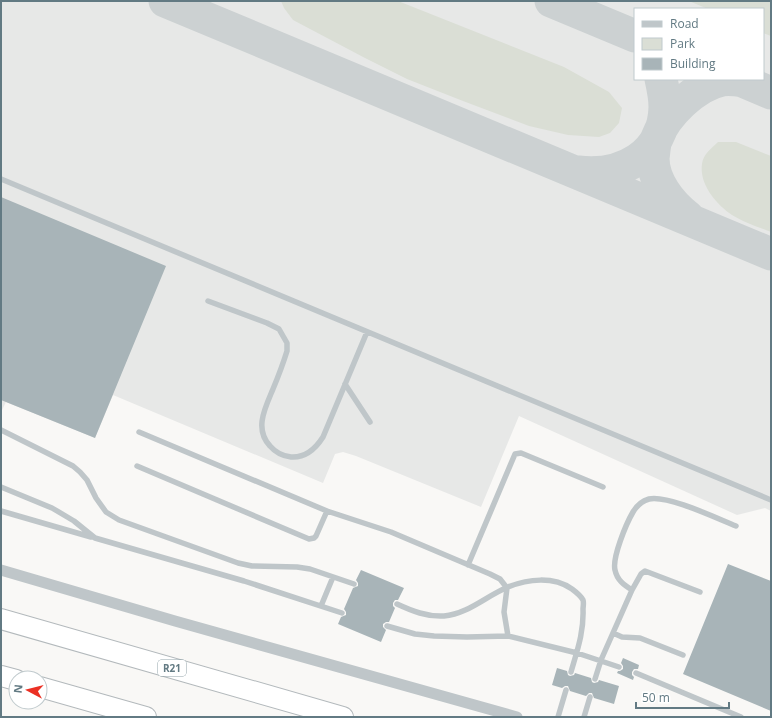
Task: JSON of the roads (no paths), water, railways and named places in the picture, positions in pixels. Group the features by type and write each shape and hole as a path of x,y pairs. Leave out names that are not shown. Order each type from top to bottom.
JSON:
{"highway":[{"name":"R21","path":"1,620 343,717"},
{"path":"48,689 146,717"}],"street":[{"path":"1,570 182,624 517,717"}],"lane":[{"path":"1,179 771,500"},
{"path":"208,301 267,323 279,329 284,336 287,351 264,407 261,424 262,434 267,443 275,452 284,456 295,457 306,454 316,447 323,437 367,332"},
{"path":"345,384 370,422"},
{"path":"1,430 72,466 80,472 87,480 96,498 106,512 119,520 238,563 267,567 297,567 310,569 354,584"},
{"path":"139,432 327,511 391,532 500,579 507,588 504,612 508,636"},
{"path":"468,565 515,454 521,453 603,487"},
{"path":"137,466 309,539 316,536 327,511"},
{"path":"1,487 52,508 74,521 95,538"},
{"path":"632,590 620,581 617,576 614,560 632,513 639,504 648,499 659,498 672,501 736,526"},
{"path":"1,511 244,581 342,613"},
{"path":"595,679 601,660 632,590 641,574 645,571 700,592"},
{"path":"321,606 333,577"},
{"path":"397,604 416,612 443,616 456,613 507,588 532,580 548,581 565,585 577,593 583,600 584,624 581,640 571,672"},
{"path":"387,626 415,634 434,636 466,638 508,636 576,653 620,667"},
{"path":"613,633 622,636 640,638 683,655"},
{"path":"636,673 741,717"},
{"path":"558,717 566,690"},
{"path":"584,717 590,697"}]}
